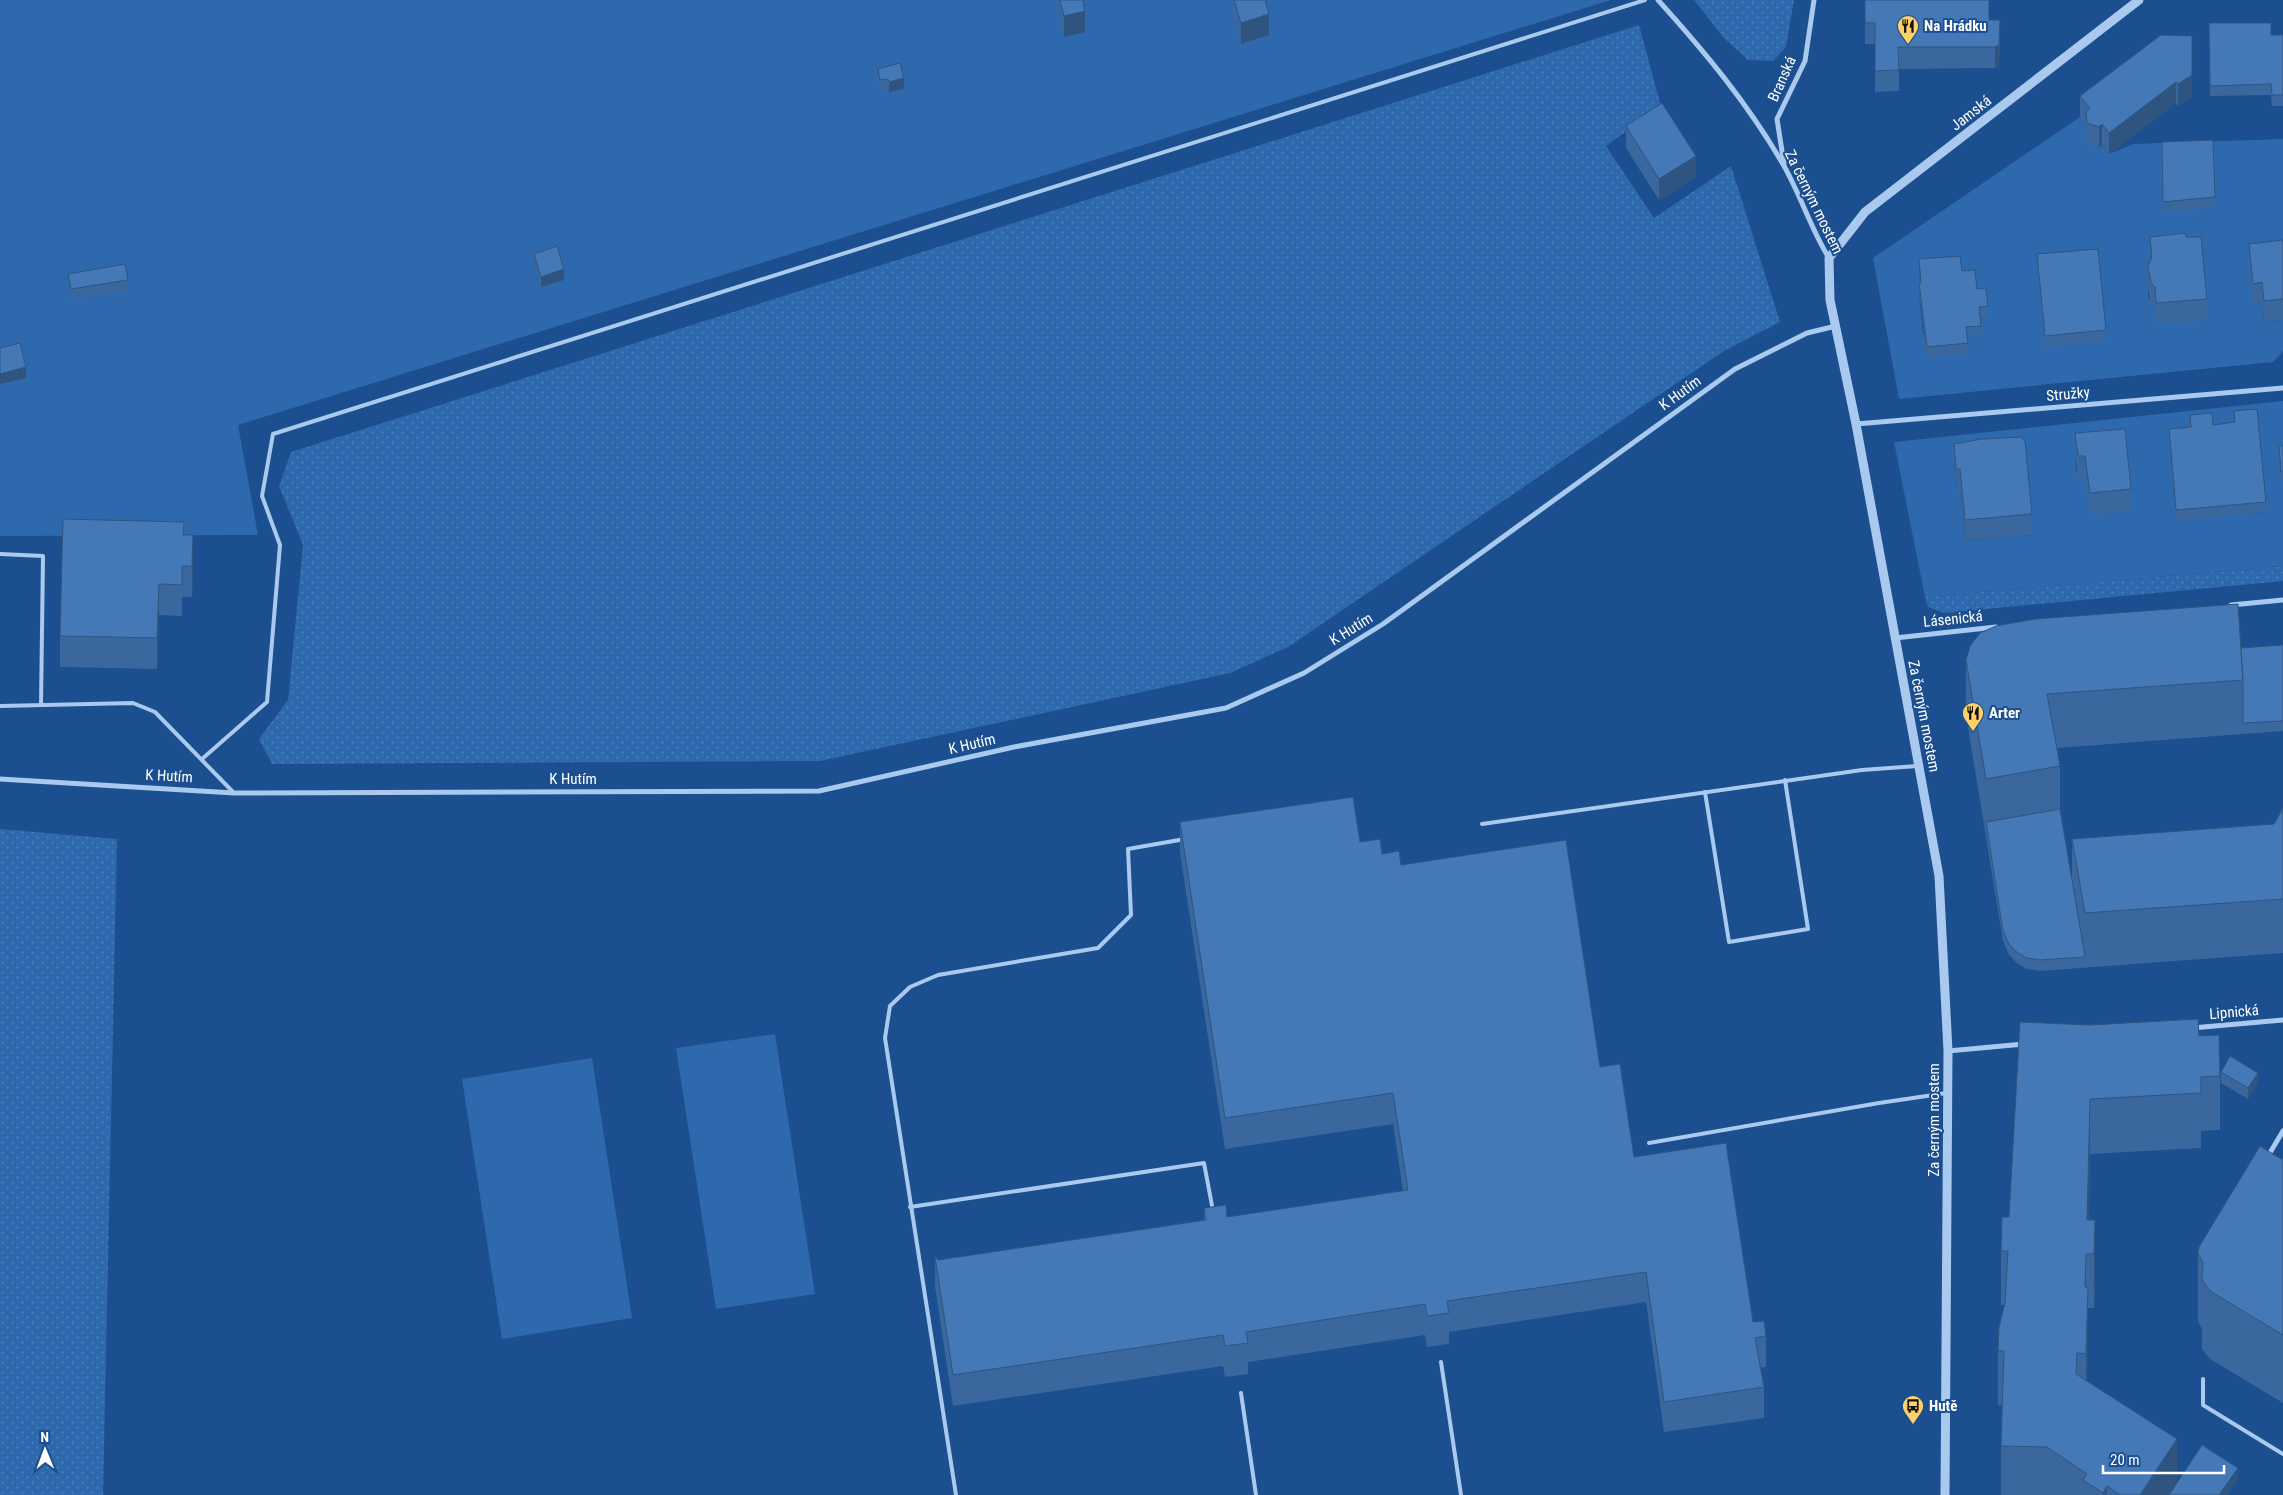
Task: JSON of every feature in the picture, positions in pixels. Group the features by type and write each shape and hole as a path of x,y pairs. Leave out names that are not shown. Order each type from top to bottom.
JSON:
{"street":[{"name":"Za černým mostem","path":"1658,0 1745,103 1785,167 1829,258 1830,300 1856,424 1939,876 1948,1051 1945,1495"},
{"name":"Branská","path":"1785,167 1777,119 1805,62 1814,0"},
{"name":"Jamská","path":"1829,258 1865,212 2139,0"},
{"name":"K Hutím","path":"0,779 234,793 819,791 1014,747 1226,708 1304,674 1383,624 1735,369 1807,333 1836,326"},
{"name":"Stružky","path":"1856,424 2283,388"},
{"path":"2225,606 2283,600"},
{"name":"Lásenická","path":"1895,638 2001,627"},
{"name":"Lipnická","path":"2184,1029 2283,1020"},
{"path":"1948,1051 2026,1044"},
{"path":"2263,1164 2283,1131"}],"lane":[{"path":"202,759 267,702 280,545 262,496 273,434 1645,0"},
{"path":"0,554 43,556 41,705"},
{"path":"0,706 133,703 155,712 234,793"},
{"path":"1482,824 1784,780 1862,770 1920,766"},
{"path":"1705,792 1729,942 1808,928 1784,780"},
{"path":"956,1495 885,1038 890,1006 910,987 938,975 1098,948 1131,915 1128,849 1187,839"},
{"path":"1649,1143 1947,1093"},
{"path":"910,1207 1204,1163 1214,1214"},
{"path":"1442,1362 1461,1495"},
{"path":"2203,1379 2203,1405 2283,1454"},
{"path":"1241,1393 1256,1495"}],"shaded area":[{"path":"0,0 1611,0 238,425 258,535 0,536"},
{"path":"1694,0 1794,0 1786,47 1773,61 1748,60 1724,38"},
{"path":"1639,25 1661,106 1606,146 1654,218 1731,166 1780,322 1724,351 1288,647 1230,673 820,761 272,764 259,739 288,700 303,545 279,486 291,452"},
{"path":"2080,117 2109,154 2133,144 2283,139 2283,262 2262,303 2264,322 2283,320 2283,351 2273,362 1899,399 1873,258","holes":["1919,270 1988,317 1979,318 1966,337 1923,334 1919,294 1921,294","2152,278 2154,307 2148,296 2148,288"]},
{"path":"2283,401 2283,456 2279,457 2283,482 2283,566 1925,597 1894,442","holes":["2234,422 2266,512 2176,520 2191,437 2190,426 2235,433","2075,454 2131,510 2076,471","1954,465 2032,535 1965,541 1960,490 1956,490"]},
{"path":"2283,566 2283,581 1944,613 1928,607 1925,597"},
{"path":"0,829 117,839 103,1495 0,1495"},
{"path":"775,1034 815,1294 716,1309 676,1048"},
{"path":"592,1058 632,1318 502,1339 462,1079"}],"building":[{"path":"1060,0 1083,0 1085,11 1064,16"},
{"path":"1234,0 1265,0 1269,14 1241,23"},
{"path":"1865,0 1989,0 1989,20 2000,20 1999,45 1995,47 1898,47 1899,70 1875,71 1875,23 1865,23"},
{"path":"2209,23 2271,23 2271,35 2283,35 2283,95 2272,95 2271,84 2210,86"},
{"path":"2161,35 2192,36 2192,75 2178,84 2176,82 2109,133 2102,124 2099,127 2087,123 2086,111 2090,108 2080,96"},
{"path":"900,63 904,78 889,82 888,79 880,80 878,69"},
{"path":"1662,103 1696,156 1659,179 1626,126"},
{"path":"2213,140 2215,197 2163,202 2162,142"},
{"path":"2185,233 2186,237 2201,237 2207,299 2156,303 2155,287 2151,283 2148,266 2152,257 2150,237"},
{"path":"2283,240 2283,299 2264,301 2262,282 2253,284 2249,244"},
{"path":"557,246 564,269 541,277 534,254"},
{"path":"2098,249 2106,330 2045,336 2037,254"},
{"path":"1960,256 1962,271 1975,270 1977,289 1986,288 1988,306 1979,307 1981,326 1966,327 1968,343 1927,347 1919,283 1921,283 1919,259"},
{"path":"125,264 128,280 71,289 68,274"},
{"path":"20,343 26,367 0,374 0,348"},
{"path":"2257,409 2266,502 2176,510 2169,429 2191,427 2190,415 2212,413 2213,425 2235,422 2234,411"},
{"path":"2125,429 2131,489 2090,493 2085,456 2078,456 2075,433"},
{"path":"2021,437 2025,441 2032,514 1965,520 1960,469 1956,469 1954,444 1982,439"},
{"path":"2279,446 2283,446 2283,471 2281,472"},
{"path":"63,519 184,522 183,535 193,535 192,566 182,566 182,585 159,584 157,638 60,636"},
{"path":"2238,604 2243,680 2047,694 2060,766 1986,779 1966,660 1970,646 1980,633 1996,626 2035,619"},
{"path":"2283,645 2283,721 2243,723 2241,648"},
{"path":"1353,797 1360,842 1380,839 1382,854 1399,851 1401,865 1566,840 1600,1067 1620,1064 1634,1157 1726,1143 1753,1322 1764,1321 1766,1336 1755,1338 1764,1387 1664,1402 1646,1272 1447,1301 1449,1313 1427,1316 1425,1304 1246,1332 1248,1343 1225,1346 1223,1335 953,1375 935,1256 938,1260 1206,1220 1204,1208 1226,1205 1227,1217 1408,1190 1393,1093 1225,1118 1180,822"},
{"path":"2283,808 2283,899 2085,913 2072,839 2274,824"},
{"path":"2060,809 2085,957 2040,960 2027,958 2018,953 2009,944 2003,931 1986,822"},
{"path":"2198,1019 2199,1036 2219,1035 2220,1076 2201,1077 2201,1093 2090,1099 2087,1220 2095,1220 2094,1254 2086,1254 2085,1287 2088,1287 2086,1354 2077,1353 2076,1374 2177,1439 2140,1495 2120,1495 2107,1486 2103,1493 2083,1480 2087,1474 2047,1447 2001,1446 2004,1351 1998,1351 1999,1327 2005,1303 2008,1251 2001,1251 2002,1217 2009,1217 2020,1022 2090,1025"},
{"path":"2230,1056 2258,1073 2248,1088 2221,1072"},
{"path":"2260,1146 2283,1160 2283,1335 2210,1291 2202,1280 2203,1263 2198,1253 2199,1247"},
{"path":"2202,1445 2238,1468 2219,1495 2169,1495"}],"place":[{"name":"Na Hrádku","path":"1908,45"},
{"name":"Arter","path":"1973,732"},
{"name":"Hutě","path":"1913,1425"}]}
